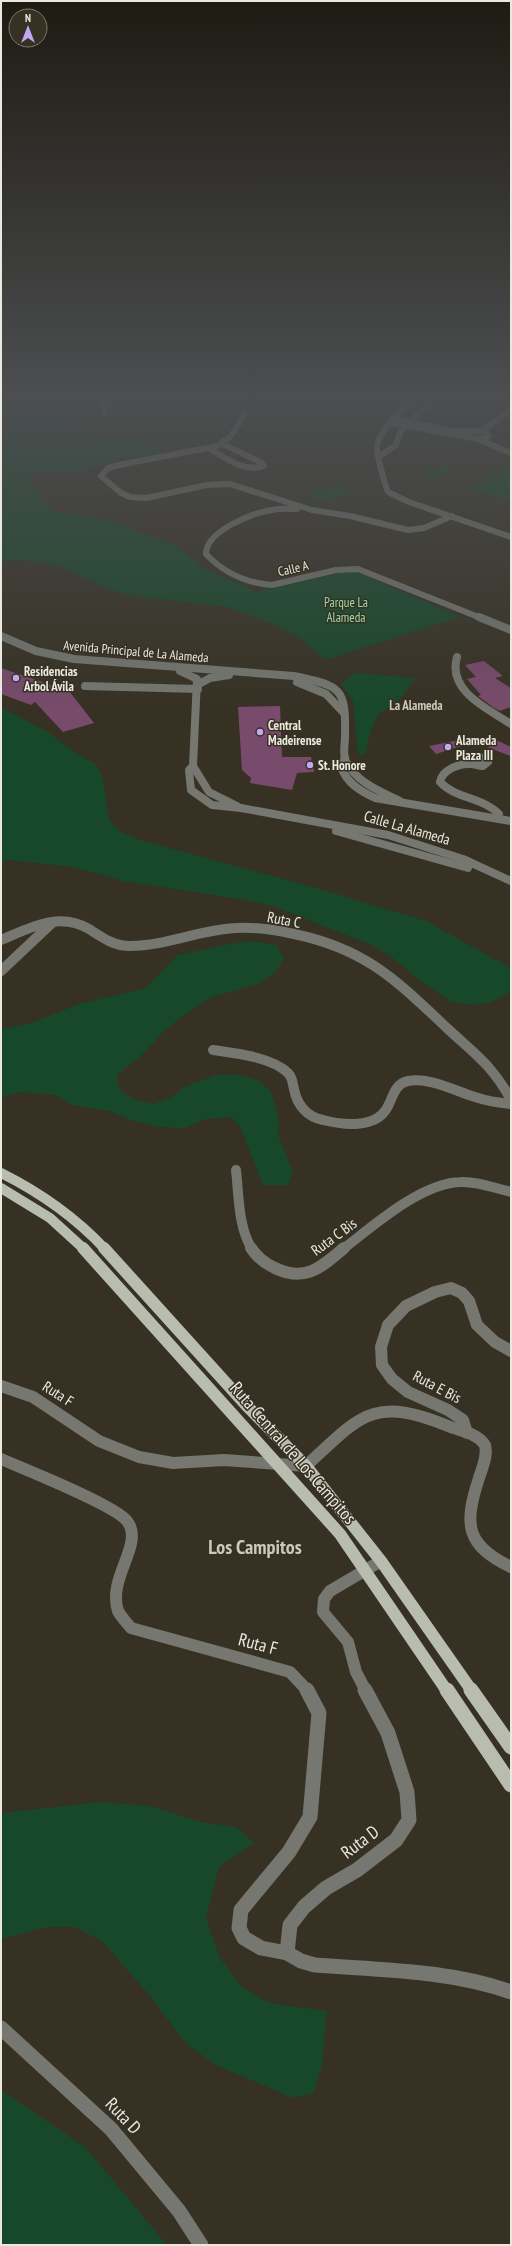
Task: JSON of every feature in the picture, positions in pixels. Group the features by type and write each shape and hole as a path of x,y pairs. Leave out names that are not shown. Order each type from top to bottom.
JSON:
{"main road":[{"name":"Ruta Central de Los Campitos","path":"1,1173 21,1183 58,1208 99,1243 246,1405 306,1466 381,1561 511,1747"},
{"name":"Ruta Central de Los Campitos","path":"1,1188 50,1218 87,1252 340,1534 511,1785"}],"street":[{"path":"267,510 270,507 271,502 269,500"},
{"path":"280,500 312,510 408,530 424,528 452,516"},
{"path":"404,500 511,537"},
{"name":"Calle A","path":"312,510 267,510 212,536 204,547 206,554 219,566 239,578 272,585 336,570 364,570 511,630"},
{"name":"Avenida Principal de La Alameda","path":"1,636 36,651 74,659 308,678 330,685 341,694 344,701 345,758 342,762 343,775 356,786 375,798 400,801 511,821"},
{"path":"457,657 455,673 460,683 478,702 511,724"},
{"path":"166,667 191,675 197,679 198,687 193,766 189,770 189,784 197,796 210,792"},
{"path":"85,686 198,687 210,678 258,674"},
{"name":"Avenida Principal de La Alameda","path":"272,675 320,690 344,713"},
{"path":"320,690 330,685"},
{"name":"Avenida Principal de La Alameda","path":"345,758 360,779 367,785 400,801"},
{"path":"471,764 444,772 440,775 440,782 447,787 494,807 499,814 497,818"},
{"name":"Calle La Alameda","path":"193,766 210,792 241,808"},
{"path":"356,786 367,785"},
{"name":"Calle La Alameda","path":"197,796 212,805 223,808 241,808 388,835 407,840 463,859 511,881"},
{"name":"Calle La Alameda","path":"312,822 323,828 402,848 477,871 492,873"},
{"path":"402,848 407,840"},
{"name":"Ruta C","path":"1,940 28,928 63,921 78,923 106,941 125,946 146,945 216,929 238,928 268,929 341,947 367,960 419,1002 496,1074 511,1100"},
{"path":"1,971 53,922"},
{"path":"213,1050 239,1054 283,1069 292,1077 299,1104 307,1113 320,1119 351,1124 377,1119 385,1113 396,1088 407,1082 420,1080 485,1100 511,1104"},
{"name":"Ruta C Bis","path":"236,1170 244,1230 250,1246 269,1266 292,1275 306,1274 318,1268 378,1224 437,1188 452,1183 467,1182 511,1192"},
{"name":"Ruta E Bis","path":"467,1433 463,1420 448,1410 408,1392 392,1379 382,1365 381,1347 388,1325 406,1306 435,1292 451,1288 462,1294 468,1301 477,1325 495,1342 511,1351"},
{"name":"Ruta F","path":"1,1386 13,1388 44,1402 88,1435 113,1448 137,1456 182,1463 228,1460 280,1466 306,1466"},
{"name":"Ruta E Bis","path":"306,1466 360,1418 373,1412 389,1410 422,1417 480,1439 485,1445 486,1455 472,1498 474,1538 483,1549 498,1561 511,1567"},
{"name":"Ruta F","path":"1,1459 97,1503 127,1521 133,1531 134,1542 116,1582 115,1595 123,1620 131,1628 290,1672 312,1697 319,1713 310,1817 289,1852 242,1910 238,1928 244,1938 261,1948 286,1953"},
{"name":"Ruta D","path":"286,1953 290,1925 304,1907 326,1888 357,1870 396,1840 409,1820 407,1792 388,1733 356,1672 348,1642 323,1612 324,1599 330,1591 365,1569 381,1561"},
{"path":"286,1953 301,1961 315,1965 428,1974 483,1982 511,1992"},
{"name":"Ruta D","path":"1,2028 111,2129 179,2211 201,2245"}],"green space":[{"name":"Parque La Alameda","path":"1,500 41,500 53,511 104,519 128,526 140,533 177,546 203,568 224,579 242,584 256,592 348,571 357,572 460,617 324,660 302,639 273,624 225,606 132,596 99,585 60,566 23,560 1,561"},
{"path":"354,673 415,678 402,697 378,715 370,733 365,755 358,754 353,700 341,684"},
{"path":"1,707 46,731 78,754 96,764 103,778 109,820 121,832 140,840 313,887 426,921 511,968 511,989 508,993 492,1002 475,1005 451,1002 414,976 393,958 372,945 273,906 246,900 123,881 74,867 8,860 1,863"},
{"path":"253,941 276,945 284,958 276,972 258,984 212,997 200,1004 166,1029 143,1054 116,1076 121,1091 135,1100 153,1104 170,1098 186,1086 216,1075 240,1075 259,1081 270,1091 275,1104 279,1121 278,1135 293,1172 288,1185 263,1185 241,1129 232,1117 206,1119 184,1128 158,1127 133,1121 110,1111 72,1105 55,1095 20,1092 1,1097 1,1029 29,1024 79,1004 146,988 178,955 229,944"},
{"path":"101,1802 151,1806 200,1822 236,1827 254,1843 219,1867 206,1918 220,1958 241,1986 269,2003 327,2011 322,2064 314,2093 293,2098 218,2066 186,2044 150,1996 103,1942 75,1927 47,1927 1,1939 1,1813"},
{"path":"1,2090 86,2148 167,2245 1,2245"}],"building":[{"path":"484,661 503,676 495,678 511,688 511,707 500,711 494,708 478,696 481,695 467,679 476,677 465,665"},
{"path":"1,668 69,691 94,723 63,732 35,702 31,705 1,694"},
{"name":"Central Madeirense","path":"280,706 282,757 311,757 314,772 297,773 292,790 250,783 251,778 242,770 238,707"},
{"name":"Alameda Plaza III","path":"459,740 461,746 436,754 429,746"},
{"name":"Alameda Plaza III","path":"496,740 511,747 511,756 487,747"}],"place":[{"name":"Residencias Arbol Ávila","path":"16,678"},
{"name":"Central Madeirense","path":"260,732"},
{"name":"Alameda Plaza III","path":"448,747"},
{"name":"St. Honore","path":"310,765"}],"district":[{"name":"La Alameda","path":"416,705"},
{"name":"Los Campitos","path":"255,1547"}]}
